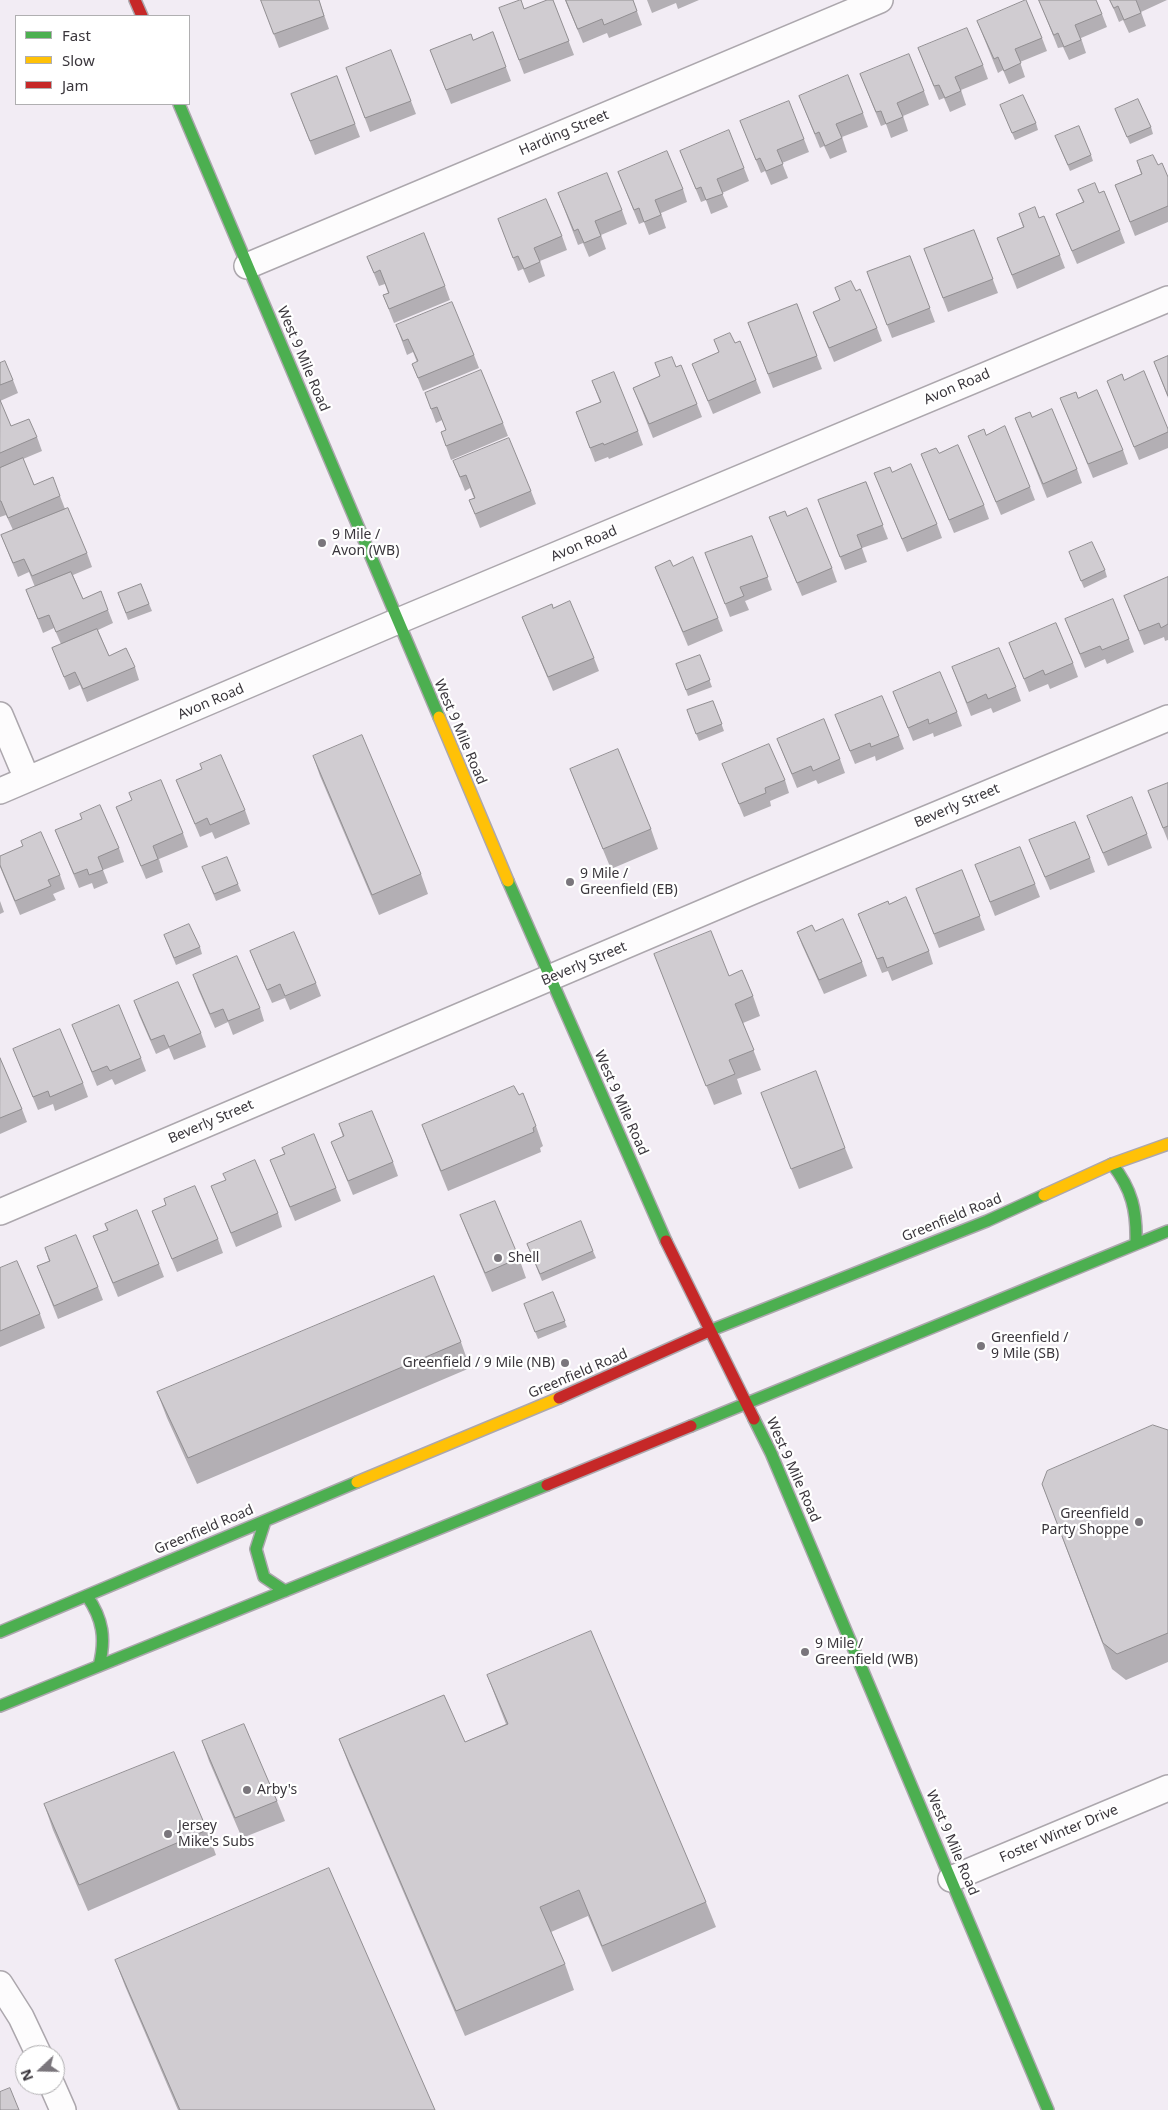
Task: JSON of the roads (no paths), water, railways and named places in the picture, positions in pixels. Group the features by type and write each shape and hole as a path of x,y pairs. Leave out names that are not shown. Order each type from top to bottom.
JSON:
{"main road":[{"path":"135,0 142,15"},
{"name":"West 9 Mile Road","path":"179,105 549,978 671,1252 771,1453 1048,2110"},
{"name":"Greenfield Road","path":"0,1632 626,1370 710,1331 987,1221 1112,1164 1168,1144"},
{"path":"1112,1164 1124,1180 1138,1215 1136,1243"},
{"path":"0,1706 747,1404 1168,1231"},
{"path":"266,1521 256,1549 264,1577 284,1590"},
{"path":"87,1596 102,1618 105,1645 99,1666"}],"street":[{"name":"Harding Street","path":"247,266 880,0"},
{"name":"Avon Road","path":"0,791 398,621 1168,299"},
{"path":"0,715 27,779"},
{"name":"Beverly Street","path":"0,1212 549,978 1168,718"},
{"name":"Foster Winter Drive","path":"951,1879 1168,1788"},
{"path":"0,1984 21,2017 34,2045"},
{"path":"56,2095 63,2110"}],"place":[{"name":"9 Mile / Avon (WB)","path":"322,543"},
{"name":"9 Mile / Greenfield (EB)","path":"570,882"},
{"name":"Shell","path":"498,1258"},
{"name":"Greenfield / 9 Mile (SB)","path":"981,1346"},
{"name":"Greenfield / 9 Mile (NB)","path":"565,1363"},
{"name":"Greenfield Party Shoppe","path":"1139,1522"},
{"name":"9 Mile / Greenfield (WB)","path":"805,1652"},
{"name":"Arby's","path":"247,1790"},
{"name":"Jersey Mike's Subs","path":"168,1834"}]}
